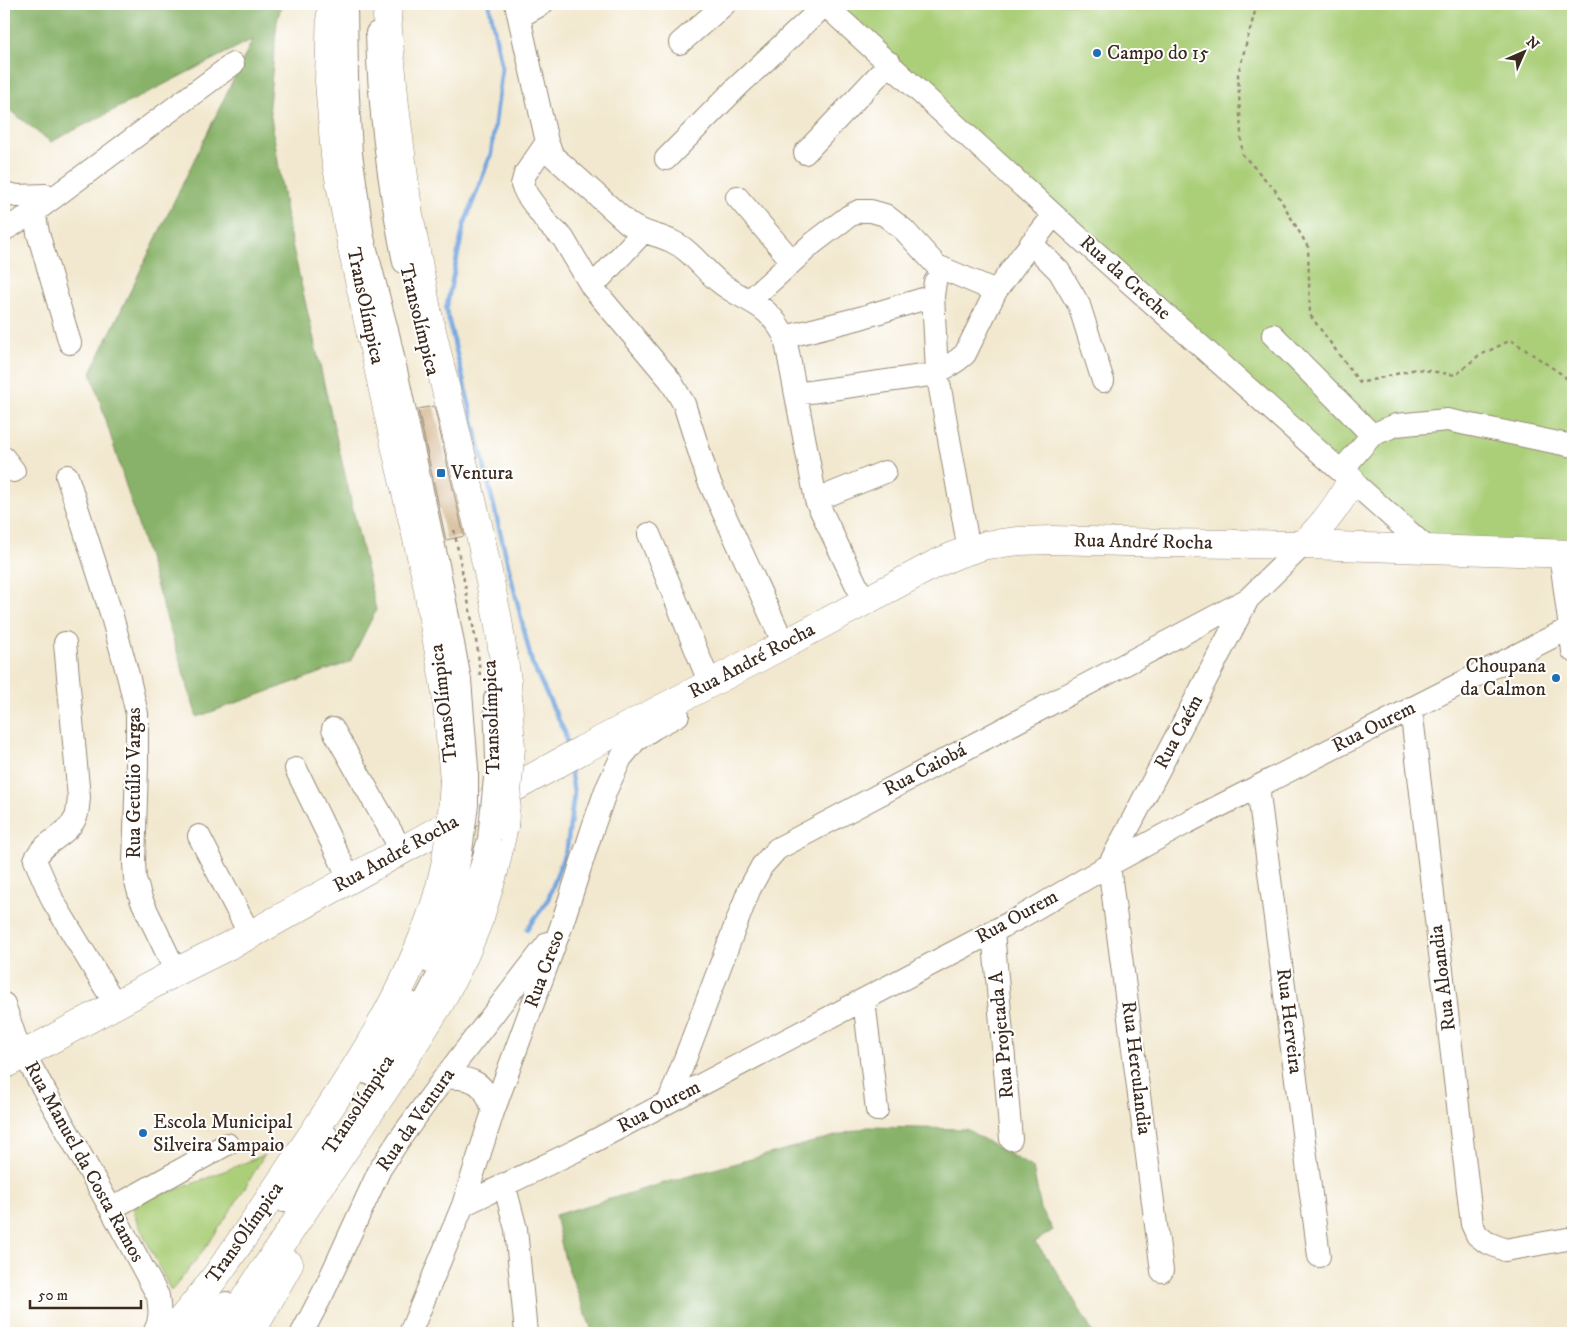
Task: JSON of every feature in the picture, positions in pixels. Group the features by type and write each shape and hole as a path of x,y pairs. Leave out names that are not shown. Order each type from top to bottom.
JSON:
{"main road":[{"name":"TransOlímpica","path":"169,1333 188,1313 236,1247 355,1070 391,1007 423,938 454,855 452,813 460,774 425,573 353,253 335,156 329,81 331,4"},
{"name":"TransOlímpica","path":"222,1333 258,1282 440,1003 465,954 480,917 494,871 504,753 507,681 498,620 476,516 427,310 408,209 394,106 388,4"},
{"path":"1303,544 1330,515 1345,493 1346,475"},
{"name":"Rua André Rocha","path":"14,1060 115,1004 250,935 582,750 935,564 969,550 986,545 1019,541 1053,540 1303,544 1567,553"},
{"path":"251,1333 336,1184 372,1108"}],"street":[{"name":"Transolímpica","path":"346,4 347,78 352,154 363,238 389,338 438,565 460,680 460,774"},
{"name":"Transolímpica","path":"376,4 378,82 392,202 410,294 444,422 470,545 494,678 504,753"},
{"path":"542,4 517,10 547,142 553,156 628,223 643,232 680,246 718,280 771,315 785,337 802,436 816,500 864,601"},
{"path":"680,43 725,4"},
{"path":"666,159 738,86 825,4"},
{"name":"Rua da Creche","path":"825,4 1054,215 1428,549"},
{"path":"805,153 890,63"},
{"path":"4,230 44,196 62,192 233,64"},
{"path":"547,142 525,174 522,185 548,224 562,238 592,286 670,380 684,404 708,478 784,644"},
{"path":"4,193 17,196 32,205 70,343"},
{"path":"737,197 792,261"},
{"path":"750,300 792,261 849,216 859,211 871,210 885,215 904,230 937,266 996,291"},
{"path":"796,394 891,381 937,372 947,368 965,354 996,291 1054,215"},
{"path":"592,286 643,232"},
{"path":"1031,243 1059,271 1075,298 1103,381"},
{"path":"937,266 933,296 937,372 969,550"},
{"path":"785,337 860,318 933,296"},
{"path":"1273,335 1372,435"},
{"path":"1346,475 1372,435 1396,424 1447,420 1573,446"},
{"path":"816,500 885,472"},
{"name":"Rua Getúlio Vargas","path":"67,476 111,613 137,714 135,879 141,899 176,972"},
{"path":"649,534 710,684"},
{"name":"Rua Caiobá","path":"669,1101 749,890 762,866 777,849 1248,599 1303,544"},
{"path":"1567,553 1570,628 1573,651"},
{"name":"Rua Caém","path":"1109,864 1248,599"},
{"name":"Rua Ourem","path":"463,1205 575,1152 993,932 1109,864 1186,822 1570,628"},
{"path":"65,642 79,798 77,816 68,830 39,852 35,860 53,901 115,1004"},
{"name":"Rua Creso","path":"410,1333 463,1205 493,1112 561,927 592,830 621,758 635,741 654,728 703,703 721,691 751,662"},
{"name":"Rua Aloandia","path":"1411,708 1472,1224 1477,1235 1486,1242 1505,1250 1573,1238"},
{"path":"333,729 402,852"},
{"path":"296,769 350,880"},
{"name":"Rua Herveira","path":"1258,787 1319,1256"},
{"name":"Transolímpica","path":"206,1333 328,1153 419,1014 455,943 496,833"},
{"path":"199,836 250,935"},
{"name":"Transolímpica","path":"188,1333 228,1282 307,1167 408,1010 441,935 454,888 454,855"},
{"name":"Rua Herculandia","path":"1109,864 1162,1271"},
{"name":"Rua da Ventura","path":"302,1333 323,1293 380,1169 444,1078 561,927"},
{"name":"Rua Projetada A","path":"993,932 1011,1139"},
{"path":"864,1000 877,1110"},
{"name":"Rua Manuel da Costa Ramos","path":"4,1004 16,1040 14,1060 111,1209 158,1296 160,1309 159,1325 154,1333"},
{"path":"444,1078 458,1077 470,1079 482,1087 490,1099 493,1112"},
{"path":"111,1209 227,1144"},
{"path":"504,1184 516,1229 526,1333"}],"path":[{"path":"1257,4 1238,74 1242,154 1275,190 1308,248 1310,315 1360,383 1416,369 1456,375 1478,356 1511,340 1563,375 1573,385"},
{"path":"454,530 478,651 480,685"}],"green space":[{"path":"4,4 282,4 277,21 269,105 289,231 376,610 350,662 197,717 91,372 253,39 51,142 4,106"},
{"path":"826,4 1573,4 1573,567 1420,549"},
{"path":"868,1127 966,1129 1033,1168 1041,1209 1053,1230 1035,1242 1059,1275 1093,1333 593,1333 565,1260 555,1215"},
{"path":"264,1155 221,1225 171,1291 134,1215 134,1207 140,1202 197,1182"}],"building":[{"name":"Ventura","path":"434,406 464,536 446,540 418,409"}],"waterway":[{"path":"489,4 502,68 491,154 464,225 446,309 532,663 565,733 567,748"},
{"path":"527,929 547,902 567,847 574,794 570,768"}],"place":[{"name":"Campo do 15","path":"1097,53"},
{"name":"Ventura","path":"441,473"},
{"name":"Choupana da Calmon","path":"1556,678"},
{"name":"Escola Municipal Silveira Sampaio","path":"143,1133"}]}
